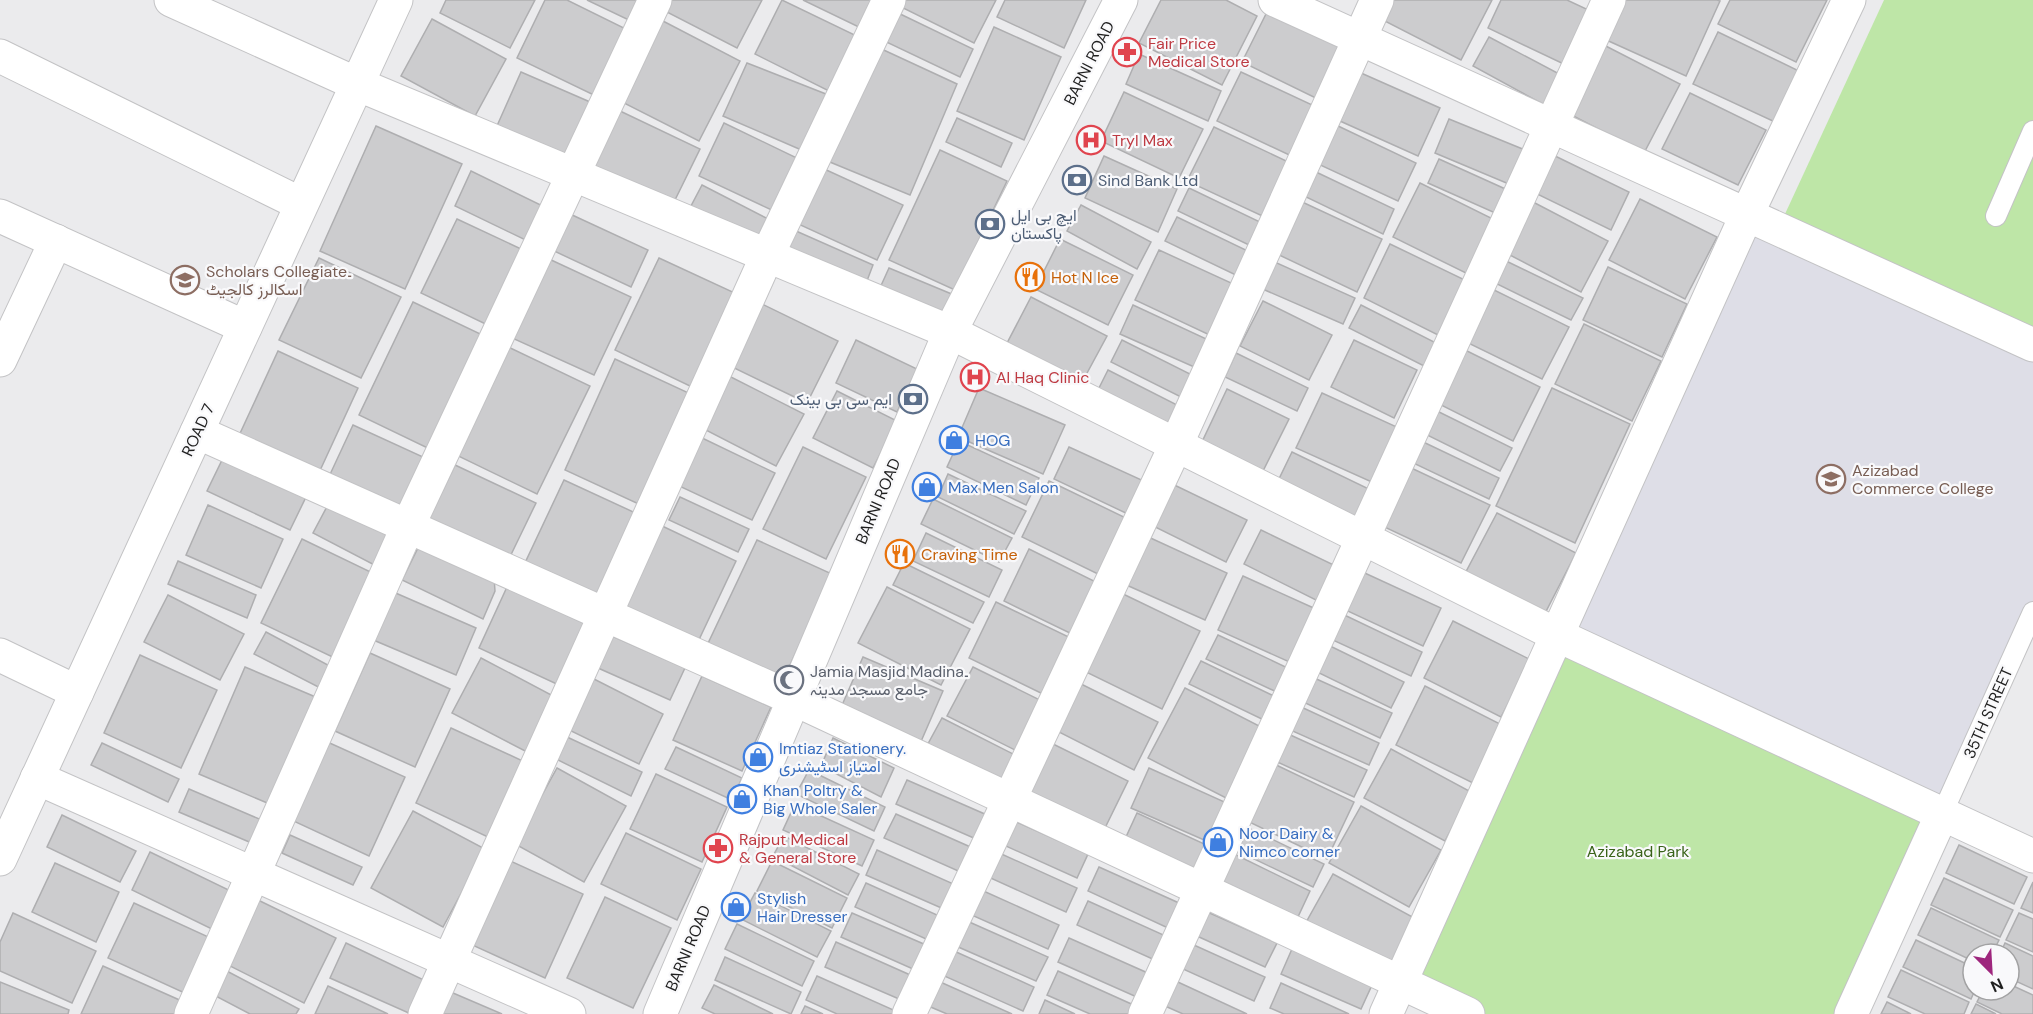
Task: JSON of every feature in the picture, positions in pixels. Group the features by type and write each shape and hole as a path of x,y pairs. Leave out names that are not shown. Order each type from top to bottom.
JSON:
{"street":[{"path":"171,0 357,84 950,332 1559,636 2033,856"},
{"name":"ROAD 7","path":"0,860 396,0"},
{"path":"191,1014 408,526 655,0"},
{"path":"425,1014 767,256 890,0"},
{"name":"BARNI ROAD","path":"660,1014 950,332 1121,0"},
{"path":"1275,0 2033,345"},
{"path":"909,1014 1176,445 1377,0"},
{"path":"1145,1014 1610,0"},
{"path":"1386,1014 1559,636 1747,214 1849,0"},
{"path":"0,56 301,204"},
{"path":"0,216 246,327"},
{"path":"0,360 56,241"},
{"path":"197,432 794,699 1468,1014"},
{"path":"0,656 77,692"},
{"path":"37,778 569,1014"},
{"path":"1851,1014 1942,814"}],"lane":[{"path":"1996,216 2033,131"},
{"name":"35TH STREET","path":"1942,814 2033,612"}],"shaded area":[{"name":"Azizabad Commerce College","path":"1747,214 2033,345 2033,612 1942,814 1559,636"}],"green space":[{"path":"1884,0 2033,0 2033,328 1785,214"},
{"name":"Azizabad Park","path":"1559,636 1942,814 1851,1014 1468,1014 1400,982"}],"building":[{"path":"446,0 535,0 510,48 440,13"},
{"path":"545,0 567,0 632,32 600,98 517,58"},
{"path":"587,0 643,0 633,22"},
{"path":"666,0 762,0 737,48 661,9"},
{"path":"782,0 863,39 835,94 755,54"},
{"path":"803,0 879,0 865,30"},
{"path":"897,0 996,0 974,43 895,4"},
{"path":"1005,0 1086,0 1064,48 997,17"},
{"path":"1161,0 1226,0 1257,16 1222,85 1139,43"},
{"path":"1381,0 1492,0 1461,60 1373,15"},
{"path":"1501,0 1567,0 1595,13 1570,67 1488,28"},
{"path":"1619,0 1720,1 1686,76 1602,38"},
{"path":"1730,0 1827,0 1796,62 1718,24"},
{"path":"1268,10 1352,51 1326,103 1242,62"},
{"path":"894,11 973,49 960,77 880,39"},
{"path":"432,19 506,59 475,116 401,76"},
{"path":"661,20 740,61 699,141 620,101"},
{"path":"994,27 1061,57 1024,140 957,111"},
{"path":"1718,32 1799,71 1775,122 1693,84"},
{"path":"1489,37 1565,77 1548,107 1473,66"},
{"path":"1596,41 1680,84 1644,153 1560,109"},
{"path":"875,46 957,84 910,195 825,160"},
{"path":"1139,54 1221,91 1208,121 1126,84"},
{"path":"747,63 831,96 806,152 723,116"},
{"path":"521,72 597,105 573,161 496,128"},
{"path":"1241,72 1323,110 1300,160 1217,121"},
{"path":"1361,73 1440,108 1418,156 1340,121"},
{"path":"1124,92 1203,129 1179,178 1101,141"},
{"path":"1690,93 1766,130 1738,185 1662,149"},
{"path":"620,111 700,149 672,206 592,167"},
{"path":"957,118 1012,143 1001,167 946,142"},
{"path":"1449,119 1530,152 1516,187 1435,153"},
{"path":"724,123 801,160 776,212 699,176"},
{"path":"1336,125 1416,163 1398,201 1318,164"},
{"path":"376,126 462,164 405,289 320,251"},
{"path":"1214,127 1297,166 1271,220 1187,181"},
{"path":"940,150 1007,181 955,290 889,260"},
{"path":"1551,154 1629,192 1611,230 1533,192"},
{"path":"1104,156 1177,189 1158,232 1085,198"},
{"path":"1439,159 1512,192 1502,216 1428,183"},
{"path":"822,168 903,205 877,260 796,223"},
{"path":"471,171 553,211 536,245 455,206"},
{"path":"1316,172 1394,209 1383,234 1304,196"},
{"path":"1420,183 1497,221 1470,275 1393,237"},
{"path":"702,185 774,222 764,242 691,206"},
{"path":"1189,188 1260,222 1249,245 1178,211"},
{"path":"1640,199 1717,237 1685,299 1609,260"},
{"path":"1300,201 1382,239 1357,292 1275,253"},
{"path":"1533,202 1608,241 1581,292 1506,253"},
{"path":"1081,205 1151,242 1137,269 1067,231"},
{"path":"570,214 648,250 631,287 552,250"},
{"path":"1177,217 1252,253 1240,277 1165,241"},
{"path":"457,219 534,255 498,330 421,293"},
{"path":"796,231 873,265 865,286 787,251"},
{"path":"1060,239 1133,275 1108,325 1035,289"},
{"path":"1390,244 1469,282 1442,337 1364,298"},
{"path":"1159,250 1240,287 1216,338 1135,300"},
{"path":"319,258 401,297 361,378 279,340"},
{"path":"659,258 737,294 692,387 615,350"},
{"path":"549,259 631,297 594,375 512,338"},
{"path":"1502,259 1583,298 1571,320 1491,281"},
{"path":"1270,260 1355,298 1343,324 1258,287"},
{"path":"1608,267 1687,304 1662,357 1583,320"},
{"path":"889,268 954,295 944,318 879,290"},
{"path":"1488,287 1569,327 1542,379 1462,340"},
{"path":"1031,297 1107,336 1080,386 1005,347"},
{"path":"1263,301 1332,335 1309,380 1240,346"},
{"path":"413,302 493,340 438,453 359,415"},
{"path":"760,303 838,341 807,403 730,366"},
{"path":"1133,305 1215,343 1201,370 1120,334"},
{"path":"1361,305 1440,345 1428,368 1349,328"},
{"path":"1584,324 1661,361 1632,421 1555,384"},
{"path":"856,340 917,369 897,412 836,383"},
{"path":"1122,340 1198,378 1187,400 1111,362"},
{"path":"1354,340 1417,370 1394,418 1331,387"},
{"path":"502,344 590,386 537,494 450,452"},
{"path":"1463,349 1540,387 1513,441 1437,403"},
{"path":"278,351 358,388 317,477 237,440"},
{"path":"1236,353 1308,388 1297,411 1225,377"},
{"path":"615,359 693,395 643,506 565,470"},
{"path":"1108,370 1183,408 1169,434 1095,396"},
{"path":"725,374 804,414 776,466 698,426"},
{"path":"979,388 1065,425 1043,474 958,437"},
{"path":"1552,388 1630,424 1575,543 1496,506"},
{"path":"1227,389 1289,419 1262,473 1201,444"},
{"path":"837,391 897,421 873,468 813,438"},
{"path":"1322,393 1399,428 1374,483 1296,448"},
{"path":"1431,408 1512,448 1500,471 1419,431"},
{"path":"353,425 434,462 408,519 326,483"},
{"path":"700,437 775,473 752,520 677,485"},
{"path":"1419,440 1499,478 1489,499 1409,461"},
{"path":"959,441 1039,478 1026,505 947,467"},
{"path":"803,447 866,477 826,559 763,529"},
{"path":"1069,447 1146,482 1130,515 1054,479"},
{"path":"1292,452 1373,491 1357,522 1277,483"},
{"path":"224,456 307,495 290,530 207,491"},
{"path":"455,465 536,503 506,565 425,527"},
{"path":"1407,466 1490,505 1461,563 1378,524"},
{"path":"948,474 1026,511 1014,534 938,497"},
{"path":"564,480 642,516 602,601 524,565"},
{"path":"1049,481 1128,519 1100,575 1022,537"},
{"path":"1166,481 1247,520 1226,562 1145,522"},
{"path":"680,497 749,529 738,552 669,520"},
{"path":"331,499 402,537 384,570 313,533"},
{"path":"933,499 1012,538 999,562 921,524"},
{"path":"208,505 283,539 261,588 186,555"},
{"path":"1497,513 1576,553 1540,623 1460,583"},
{"path":"660,525 736,561 696,646 619,610"},
{"path":"1261,530 1340,568 1322,603 1244,564"},
{"path":"926,533 1002,570 989,597 913,561"},
{"path":"1144,535 1227,573 1205,620 1122,583"},
{"path":"302,539 381,577 341,661 261,623"},
{"path":"757,540 832,574 778,691 702,656"},
{"path":"421,542 494,577 495,591 483,619 402,580"},
{"path":"1029,549 1102,585 1076,636 1004,601"},
{"path":"178,561 256,595 247,618 168,584"},
{"path":"904,563 984,602 973,623 893,585"},
{"path":"1356,569 1441,608 1423,646 1339,607"},
{"path":"1243,576 1318,610 1294,664 1218,630"},
{"path":"507,587 590,626 561,686 479,648"},
{"path":"887,587 970,629 941,685 858,643"},
{"path":"391,591 476,628 456,675 371,639"},
{"path":"1121,593 1200,631 1162,709 1084,671"},
{"path":"168,595 244,634 220,680 144,642"},
{"path":"996,602 1077,641 1049,697 969,658"},
{"path":"1336,611 1422,652 1411,676 1324,636"},
{"path":"1453,621 1531,660 1501,717 1424,678"},
{"path":"266,632 341,672 330,693 254,654"},
{"path":"603,632 685,668 670,700 589,664"},
{"path":"1218,635 1292,670 1281,694 1206,659"},
{"path":"1326,644 1404,682 1391,708 1313,670"},
{"path":"370,653 450,689 415,767 335,731"},
{"path":"140,655 217,690 181,768 104,733"},
{"path":"863,657 943,691 919,746 839,712"},
{"path":"481,658 557,698 529,753 452,713"},
{"path":"1201,661 1280,699 1268,722 1189,684"},
{"path":"245,667 325,701 279,808 199,774"},
{"path":"973,667 1050,705 1025,755 947,716"},
{"path":"702,676 771,707 742,771 673,740"},
{"path":"590,677 663,714 639,764 567,729"},
{"path":"1312,677 1392,713 1380,738 1301,701"},
{"path":"1079,683 1158,722 1134,770 1055,730"},
{"path":"1425,686 1502,725 1473,783 1396,745"},
{"path":"1185,688 1267,730 1230,800 1148,758"},
{"path":"1299,706 1379,743 1369,765 1288,729"},
{"path":"942,718 1023,759 1005,794 923,753"},
{"path":"451,728 525,762 490,838 416,803"},
{"path":"1286,733 1367,770 1354,797 1273,760"},
{"path":"567,737 642,772 631,796 556,759"},
{"path":"833,738 894,768 881,797 821,766"},
{"path":"323,740 405,777 369,856 287,818"},
{"path":"102,743 179,779 168,802 91,765"},
{"path":"1053,744 1128,781 1102,834 1026,797"},
{"path":"676,747 742,778 732,800 665,769"},
{"path":"1391,749 1471,792 1445,841 1364,798"},
{"path":"1272,763 1354,802 1327,859 1245,820"},
{"path":"557,768 626,806 584,882 515,844"},
{"path":"1149,768 1229,804 1211,843 1131,808"},
{"path":"809,770 885,807 874,831 796,794"},
{"path":"656,774 727,807 702,862 630,829"},
{"path":"907,780 987,815 976,839 896,804"},
{"path":"189,789 271,824 261,847 179,812"},
{"path":"795,804 874,840 862,866 783,830"},
{"path":"1361,806 1441,850 1409,907 1329,863"},
{"path":"413,811 485,849 443,927 371,888"},
{"path":"1137,813 1213,848 1201,872 1126,837"},
{"path":"896,814 975,849 965,874 884,838"},
{"path":"62,815 136,851 120,882 47,847"},
{"path":"1008,818 1088,854 1077,878 997,842"},
{"path":"1240,824 1324,864 1313,887 1229,847"},
{"path":"626,833 701,869 677,920 601,884"},
{"path":"290,835 362,867 353,885 282,853"},
{"path":"784,836 859,874 848,895 773,856"},
{"path":"1959,845 2027,877 2014,904 1946,873"},
{"path":"877,850 958,886 946,910 866,875"},
{"path":"150,852 239,895 220,933 132,890"},
{"path":"997,852 1077,888 1066,912 986,876"},
{"path":"1230,852 1310,891 1297,919 1216,879"},
{"path":"508,860 583,894 545,978 470,944"},
{"path":"772,861 847,898 832,928 757,891"},
{"path":"55,863 119,892 96,942 32,912"},
{"path":"1099,867 1179,903 1168,928 1088,891"},
{"path":"1333,874 1418,920 1390,972 1304,926"},
{"path":"1944,878 2013,910 2000,937 1931,905"},
{"path":"2033,882 2033,913 2021,908"},
{"path":"866,883 946,919 935,943 855,907"},
{"path":"979,889 1059,925 1048,949 967,913"},
{"path":"755,893 831,931 817,957 741,919"},
{"path":"605,897 671,928 633,1008 567,978"},
{"path":"258,900 336,938 304,1003 226,964"},
{"path":"1088,901 1168,937 1157,961 1077,925"},
{"path":"134,903 215,940 189,995 108,958"},
{"path":"1196,907 1277,943 1265,967 1186,931"},
{"path":"1931,908 1999,940 1998,942 1961,942 1961,955 1918,935"},
{"path":"13,913 96,951 72,1003 0,971 0,942"},
{"path":"852,913 933,948 922,973 841,937"},
{"path":"2019,913 2033,919 2033,952 2021,947 2021,942 2006,940"},
{"path":"967,921 1048,957 1036,981 956,946"},
{"path":"737,924 814,961 802,986 725,949"},
{"path":"1069,938 1150,974 1139,998 1058,962"},
{"path":"1916,940 1961,961 1961,994 1903,967"},
{"path":"1185,941 1265,977 1254,1001 1174,965"},
{"path":"836,942 917,978 906,1002 825,967"},
{"path":"346,943 426,981 411,1014 330,978"},
{"path":"1292,949 1372,985 1361,1009 1281,974"},
{"path":"2021,950 2033,956 2033,989 2021,984"},
{"path":"954,951 1034,987 1023,1011 942,975"},
{"path":"725,957 801,992 791,1014 715,980"},
{"path":"103,966 184,1002 179,1014 81,1014"},
{"path":"221,968 299,1009 296,1014 250,1014 208,992"},
{"path":"1901,970 1961,998 1961,1002 1969,1002 1964,1014 1925,1014 1888,997"},
{"path":"1058,971 1138,1007 1135,1014 1090,1014 1047,995"},
{"path":"817,976 898,1012 897,1014 837,1014 806,1000"},
{"path":"1167,977 1247,1014 1183,1014 1156,1002"},
{"path":"938,981 1012,1014 947,1014 926,1005"},
{"path":"0,982 69,1010 68,1014 0,1014"},
{"path":"1281,983 1349,1014 1284,1014 1270,1008"},
{"path":"714,985 773,1014 715,1014 702,1008"},
{"path":"328,986 388,1014 315,1014"},
{"path":"439,987 502,1014 428,1014"},
{"path":"2021,990 2033,995 2033,1014 2002,1014 1977,1002 2021,1002"},
{"path":"1045,1000 1075,1014 1039,1014"},
{"path":"1887,1002 1911,1014 1881,1014"},
{"path":"1976,1004 1996,1014 1971,1014"},
{"path":"805,1006 823,1014 801,1014"}],"place":[{"name":"Fair Price Medical Store","path":"1127,52"},
{"name":"Tryl Max","path":"1091,140"},
{"name":"Sind Bank Ltd","path":"1077,180"},
{"name":"ایچ بی ایل پاکستان","path":"990,224"},
{"name":"Hot N Ice","path":"1030,277"},
{"name":"Scholars Collegiate۔ اسکالرز کالجیٹ","path":"185,280"},
{"name":"Al Haq Clinic","path":"975,377"},
{"name":"ایم سی بی بینک","path":"913,399"},
{"name":"HOG","path":"954,440"},
{"name":"Azizabad Commerce College","path":"1831,479"},
{"name":"Max Men Salon","path":"927,487"},
{"name":"Craving Time","path":"900,554"},
{"name":"Jamia Masjid Madina۔ جامع مسجد مدینہ","path":"789,680"},
{"name":"Imtiaz Stationery. امتیاز اسٹیشنری","path":"758,757"},
{"name":"Khan Poltry & Big Whole Saler","path":"742,799"},
{"name":"Noor Dairy & Nimco corner","path":"1218,842"},
{"name":"Rajput Medical & General Store","path":"718,848"},
{"name":"Stylish Hair Dresser","path":"736,907"}]}
